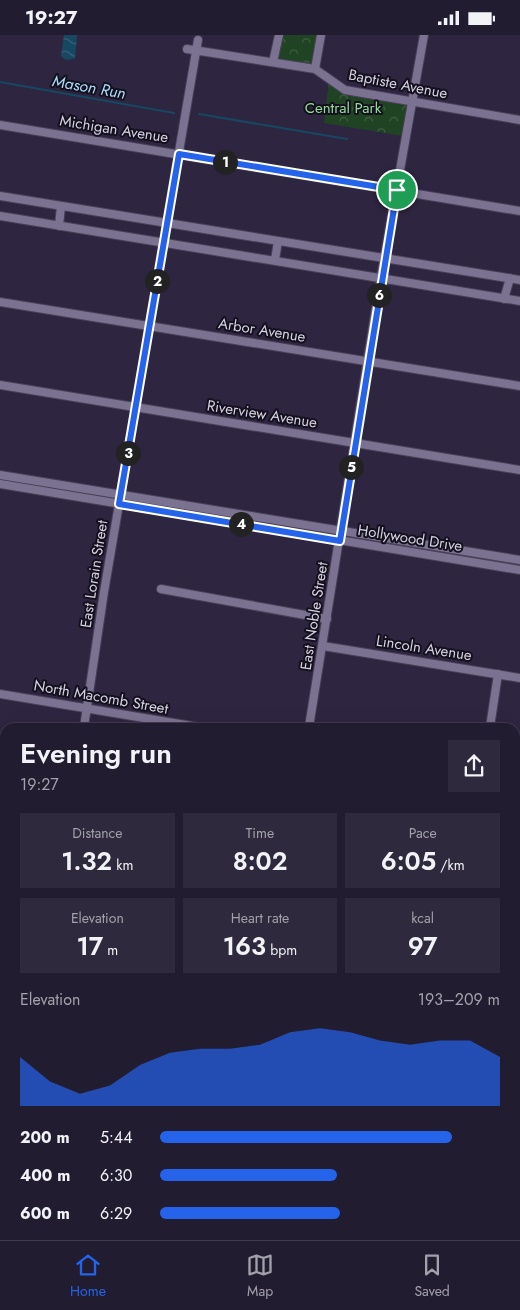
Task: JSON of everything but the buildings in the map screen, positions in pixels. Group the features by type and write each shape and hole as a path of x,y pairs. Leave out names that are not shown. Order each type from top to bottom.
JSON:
{"street":[{"path":"274,62 279,35"},
{"path":"315,69 322,35"},
{"name":"East Noble Street","path":"310,723 342,531 381,277 424,35"},
{"name":"East Lorain Street","path":"85,723 104,592 198,40"},
{"name":"Baptiste Avenue","path":"187,49 315,69 345,90 520,119"},
{"name":"Michigan Avenue","path":"0,125 520,211"},
{"path":"0,196 385,257 520,281"},
{"path":"59,225 61,206"},
{"path":"0,216 520,301"},
{"path":"275,260 278,241"},
{"path":"504,299 510,278"},
{"name":"Arbor Avenue","path":"0,302 520,385"},
{"name":"Riverview Avenue","path":"0,385 520,470"},
{"name":"Hollywood Drive","path":"0,475 520,560"},
{"name":"Hollywood Drive","path":"0,484 520,570"},
{"path":"161,589 327,619"},
{"name":"Lincoln Avenue","path":"323,646 520,678"},
{"path":"491,723 498,674"},
{"name":"North Macomb Street","path":"0,694 173,723"}],"green space":[{"path":"280,35 319,35 312,64 279,59 277,55"},
{"name":"Central Park","path":"329,80 336,86 407,104 409,109 404,136 324,123"}],"water":[{"path":"64,35 77,35 75,58 68,60 61,56"}],"waterway":[{"name":"Mason Run","path":"0,82 174,113"},
{"name":"Mason Run","path":"199,114 347,139"}],"route":[{"path":"179,154 397,190 381,277 340,541 119,504 179,154"}]}
